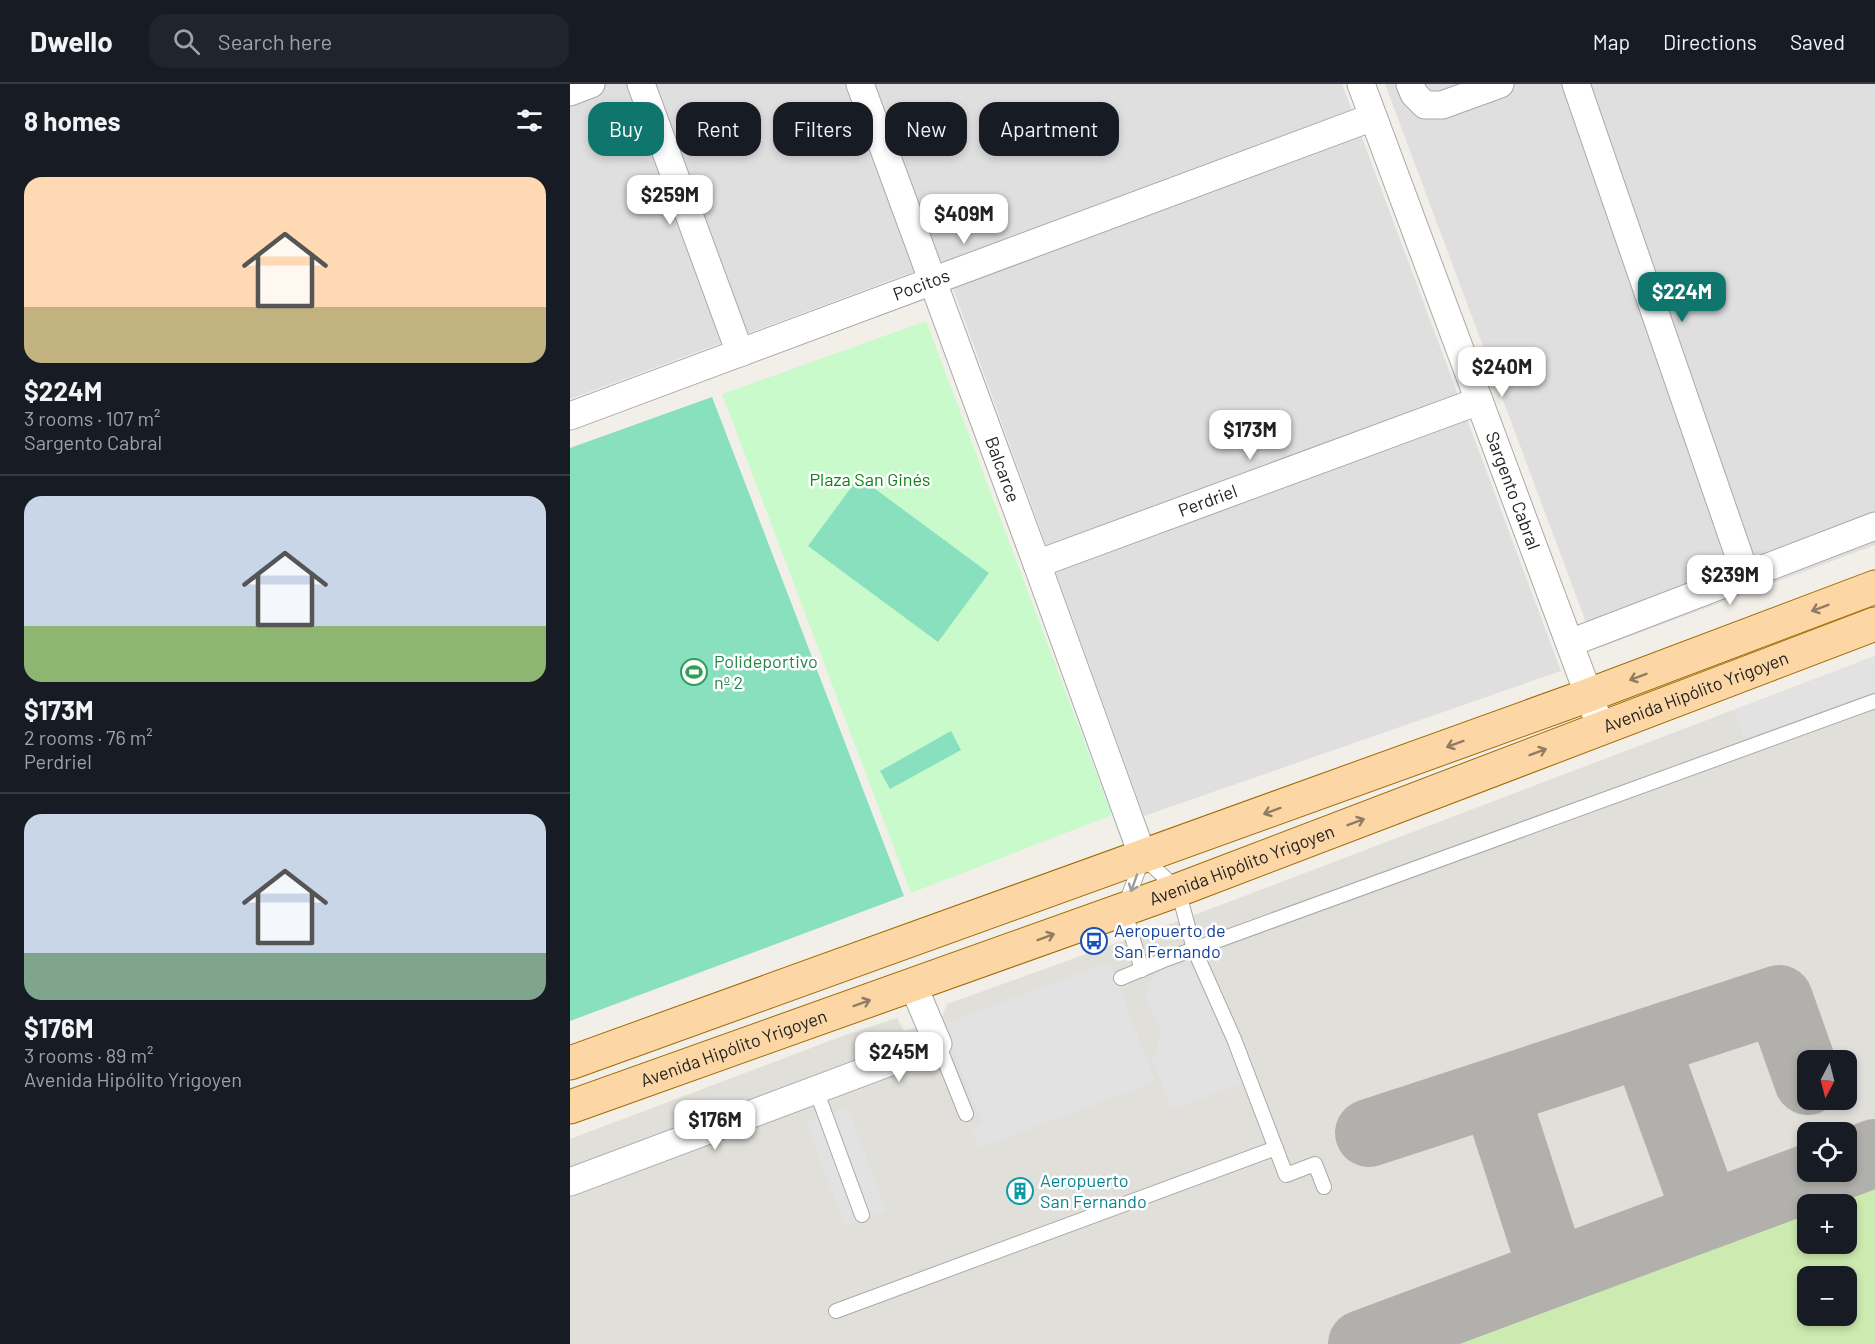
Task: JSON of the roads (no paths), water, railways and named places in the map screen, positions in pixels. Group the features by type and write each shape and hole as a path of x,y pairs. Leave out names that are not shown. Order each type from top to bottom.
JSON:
{"main road":[{"name":"Avenida Hipólito Yrigoyen","path":"570,1063 1589,695 1875,587"},
{"name":"Avenida Hipólito Yrigoyen","path":"570,1107 1178,890 1875,624"}],"street":[{"path":"570,92 591,84"},
{"path":"641,84 740,353"},
{"name":"Balcarce","path":"860,84 1143,857"},
{"name":"Sargento Cabral","path":"1361,84 1601,728"},
{"path":"1410,84 1414,94 1425,105 1442,105 1500,84"},
{"path":"1576,84 1746,576"},
{"name":"Pocitos","path":"570,416 1373,117"},
{"name":"Perdriel","path":"1037,564 1479,401"},
{"path":"1570,643 1875,526"},
{"path":"570,1182 938,1044 913,985"}],"lane":[{"path":"1121,978 1194,949 1875,701"},
{"path":"1142,970 1124,909 1143,857 1178,890 1194,949 1234,1040 1286,1174 1315,1164 1323,1187"},
{"path":"938,1044 966,1114"},
{"path":"816,1090 862,1215"},
{"path":"836,1311 1276,1148"}],"place":[{"name":"Polideportivo nº 2","path":"694,672"},
{"name":"Aeropuerto de San Fernando","path":"1094,941"},
{"name":"Aeropuerto San Fernando","path":"1020,1191"}],"park label":[{"name":"Plaza San Ginés","path":"870,480"}]}
